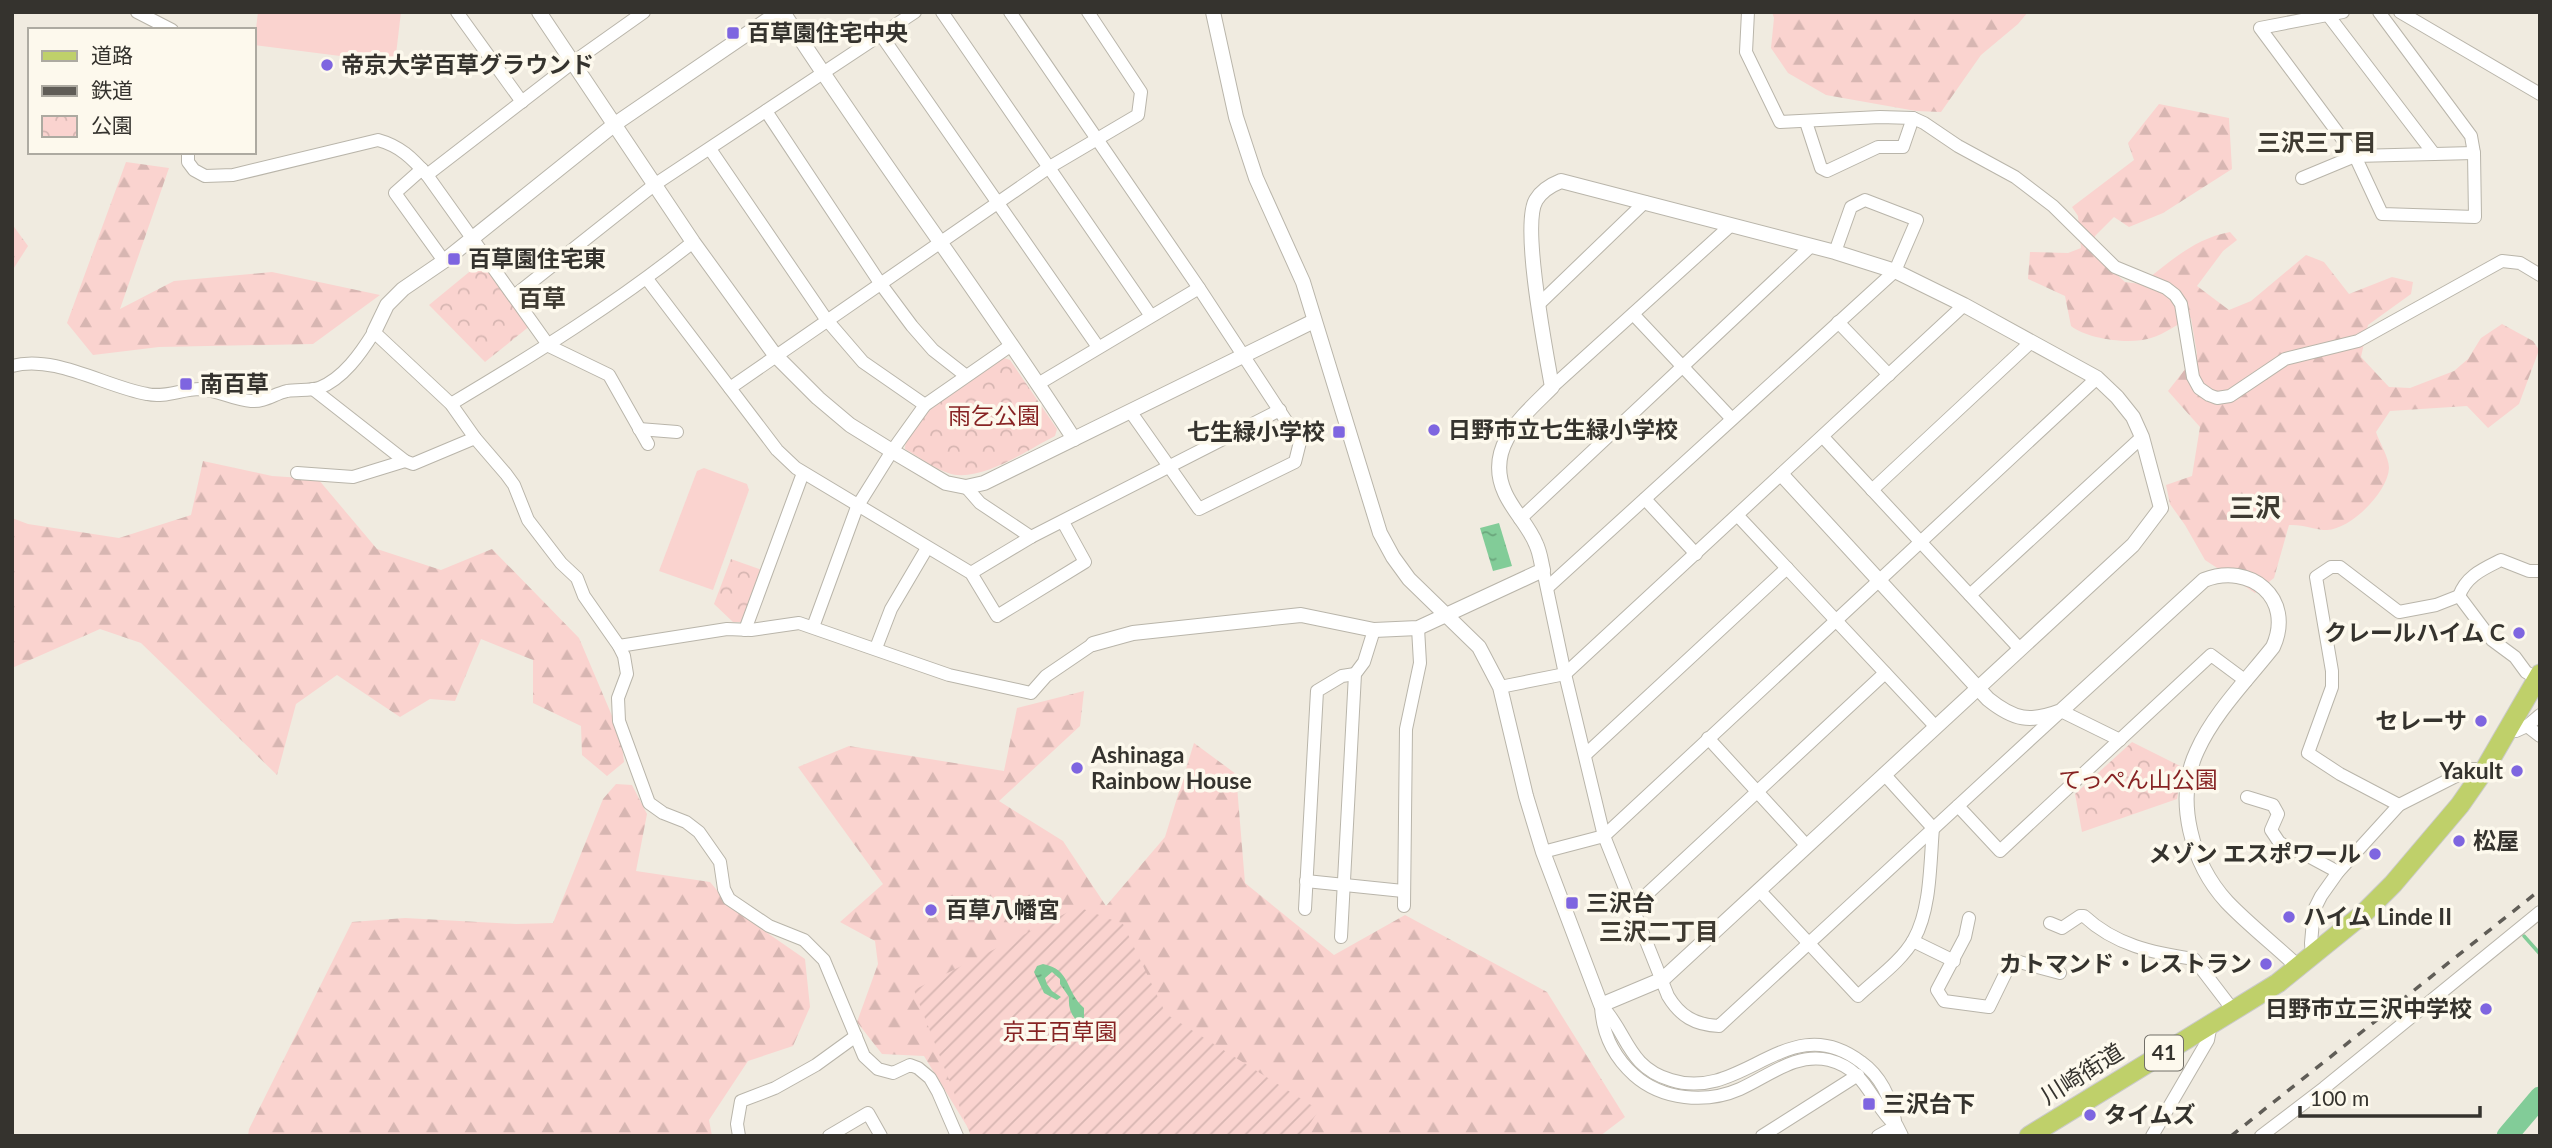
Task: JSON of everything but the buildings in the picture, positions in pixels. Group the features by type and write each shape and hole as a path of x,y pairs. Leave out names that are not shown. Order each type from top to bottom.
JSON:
{"main road":[{"name":"川崎街道","path":"2029,1136 2278,983 2363,914 2393,884 2460,805 2518,726 2540,675"}],"street":[{"path":"137,12 168,28"},
{"path":"457,12 522,102"},
{"path":"539,12 693,242 775,355 850,425 946,483 966,487 984,483 1314,321"},
{"path":"444,261 395,193 522,102 625,17 644,12"},
{"path":"12,366 21,363 57,367 148,395 169,395 197,389 219,391 249,401 263,401 287,391 313,389 335,379 365,347 387,305 403,289 444,261 615,124 781,12 1038,384 1073,439"},
{"path":"514,296 654,185 915,12"},
{"path":"942,12 1152,316"},
{"path":"1010,12 1199,288 1300,442 1295,462 1199,509 1130,411"},
{"path":"730,387 1048,169 1138,115 1141,92 1088,12"},
{"path":"1213,12 1236,117 1256,178 1303,282 1380,533 1392,557 1409,579 1479,647 1500,687 1526,796 1543,852 1601,1005 1601,1024 1617,1057 1642,1081 1664,1093 1685,1097 1713,1097 1738,1090 1790,1063 1808,1058 1827,1060 1844,1065 1858,1075 1870,1090 1882,1113 1899,1131"},
{"path":"1748,12 1746,52 1780,122 1913,118 2015,177 2044,199 2115,267 2166,288 2175,295 2181,304 2193,377 2199,388 2217,398 2230,396 2244,389 2285,359 2358,341 2502,261 2519,263 2540,275"},
{"path":"2343,12 2260,28 2355,156 2382,214 2475,217 2474,153 2471,136 2379,12"},
{"path":"2400,12 2540,94"},
{"path":"2328,15 2434,154"},
{"path":"881,35 1098,347"},
{"path":"765,111 880,283 912,326 933,349 965,375"},
{"path":"1806,122 1821,168 1827,171 1878,147 1903,147 1913,118"},
{"path":"188,154 188,162 194,170 205,176 233,175 378,140 401,149 425,172 548,346 609,375 648,444"},
{"path":"710,149 827,319 863,362 925,405"},
{"path":"2302,178 2355,156 2474,153"},
{"path":"1552,387 1538,305 1530,219 1535,201 1546,188 1561,180 1835,252 1895,271 1964,305 2097,378 2133,417 2142,437 2161,508 2157,517 2133,545 1663,979 1601,1005"},
{"path":"1548,587 1895,271 1917,220 1865,200 1851,207 1835,252"},
{"path":"1538,305 1645,202"},
{"path":"1730,226 1517,421 1503,442 1500,464 1504,492 1536,542 1604,836 1668,996 1676,1009 1690,1020 1704,1026 1719,1026 2182,598 2203,580 2218,575 2246,577 2268,592 2280,613 2278,635 2273,647 2213,723 2196,752 2188,788 2194,849 2220,894 2305,962 2311,943 2315,911 2337,872 2399,805 2470,769 2485,769"},
{"path":"451,404 548,346 647,279 693,242"},
{"path":"1520,519 1810,247"},
{"path":"647,279 777,450 803,473 971,573 997,616 1084,562 1063,522"},
{"path":"1038,384 1199,288"},
{"path":"1500,687 1565,674 1964,305"},
{"path":"1633,314 1732,419"},
{"path":"1838,322 1889,375"},
{"path":"374,332 451,404 514,485 528,520 561,563 577,578 584,596 619,646 627,674 618,698 619,721 649,803 663,813 686,822 699,832 720,862 724,888 729,898 769,926 804,940 815,949 824,960 864,1056 878,1069 893,1073 909,1065 918,1068 930,1078 957,1136"},
{"path":"1872,489 2031,342"},
{"path":"813,627 857,506 892,451 925,405 1010,346"},
{"path":"1543,852 1604,836 2097,378"},
{"path":"313,389 405,461 413,464 475,438"},
{"path":"971,573 1031,537 1280,410"},
{"path":"639,429 677,432"},
{"path":"1823,437 2020,649"},
{"path":"1970,595 2142,437"},
{"path":"297,473 353,477 405,461"},
{"path":"745,630 803,473"},
{"path":"1782,475 2004,712 2023,719 2043,718 2061,711 2120,740"},
{"path":"966,487 980,503 1031,537"},
{"path":"1645,499 1696,554"},
{"path":"1738,516 1935,726"},
{"path":"876,648 891,610 927,548"},
{"path":"2399,805 2340,774 2308,753 2332,687 2332,671 2316,577 2331,567 2340,567 2399,612 2436,606 2459,596 2463,586 2473,575 2501,560 2529,571 2540,571"},
{"path":"1585,755 1787,568"},
{"path":"619,646 727,629 745,630 799,623 949,675 1031,693 1046,676 1093,644 1133,633 1301,615 1374,630 1418,628 1543,570"},
{"path":"2459,596 2492,639 2515,657 2526,672 2540,675"},
{"path":"1404,906 1406,729 1420,663 1418,628"},
{"path":"1341,937 1355,674 1364,662 1374,630"},
{"path":"1958,806 2000,851 2211,654 2246,681"},
{"path":"1632,908 1885,673"},
{"path":"1305,909 1317,691 1342,676 1355,674"},
{"path":"2518,726 2540,715"},
{"path":"2518,726 2540,736"},
{"path":"1708,738 1807,845"},
{"path":"1759,890 1858,996 1888,969 1913,941 1923,919 1933,828 1884,774"},
{"path":"2247,797 2275,799 2278,814 2271,830 2279,842 2337,872"},
{"path":"1306,881 1403,891"},
{"path":"2261,1136 2325,1088 2540,912"},
{"path":"2050,923 2062,928 2084,915 2099,930 2138,948 2194,959 2233,1010"},
{"path":"1969,918 1965,937 1937,990 1944,1001 1989,1007 2012,960 2060,973"},
{"path":"1913,941 1954,961"},
{"path":"1601,1005 1613,1017 1634,1057 1650,1070 1670,1080 1688,1084 1709,1083 1730,1076 1788,1048 1809,1044 1832,1047 1853,1055 1869,1067 1880,1083 1892,1106 1899,1131"},
{"path":"2152,1136 2208,1040 2211,1024"},
{"path":"739,1136 737,1124 741,1101 775,1088 816,1065 856,1036"},
{"path":"1762,1136 1858,1075"},
{"path":"829,1136 868,1113 881,1136"},
{"path":"1878,1136 1899,1131"}],"green space":[{"path":"258,12 401,12 395,63 256,45"},
{"path":"1772,12 2028,12 2018,24 1981,55 1941,112 1916,111 1826,95 1788,73 1771,48 1774,18"},
{"path":"2159,104 2229,118 2232,169 2163,213 2129,227 2114,217 2095,236 2094,254 2125,282 2141,284 2193,246 2230,232 2237,240 2223,251 2197,286 2229,310 2251,301 2306,255 2324,262 2349,294 2392,277 2413,282 2411,294 2368,325 2361,357 2389,387 2410,388 2454,371 2468,359 2481,338 2502,324 2533,341 2539,350 2519,404 2488,428 2467,406 2390,411 2376,432 2389,468 2387,478 2375,498 2357,516 2337,528 2322,530 2289,525 2274,578 2255,593 2205,560 2170,504 2166,485 2192,476 2200,427 2168,391 2197,354 2191,318 2161,334 2142,340 2121,341 2098,337 2071,326 2065,296 2028,279 2030,252 2068,253 2081,248 2078,216 2072,207 2134,160 2128,143"},
{"path":"126,162 169,168 120,309 174,281 272,272 380,295 313,344 159,347 93,355 67,323"},
{"path":"12,224 28,246 12,271"},
{"path":"485,259 531,325 485,362 429,305"},
{"name":"雨乞公園","path":"1001,357 1010,360 1057,429 1055,436 1003,464 974,474 948,473 905,449 917,423 930,410"},
{"path":"203,461 272,476 318,479 377,549 441,570 492,549 579,638 621,737 624,762 607,776 582,755 581,726 533,703 533,660 481,639 455,701 430,699 400,717 337,675 296,704 277,775 141,643 100,629 12,668 12,518 28,524 119,538 191,515"},
{"path":"704,468 747,484 749,490 713,590 659,571 697,471"},
{"path":"731,559 762,570 745,619 741,622 733,622 714,604"},
{"path":"1084,691 1080,726 999,801 1063,841 1106,906 1165,837 1194,743 1236,774 1245,883 1334,955 1405,915 1547,992 1625,1117 1600,1136 973,1136 924,1056 882,1054 857,1022 878,964 875,941 840,922 883,884 798,767 849,746 1004,771 1017,708"},
{"name":"てっぺん山公園","path":"2132,742 2182,767 2177,799 2082,832 2075,794"},
{"path":"616,784 632,785 647,814 636,871 710,882 734,910 805,959 810,1007 793,1046 748,1061 709,1120 712,1136 248,1136 249,1129 352,922 405,918 516,924 553,923 603,799"},
{"name":"京王百草園","path":"1078,907 1123,924 1166,1014 1319,1110 1302,1136 971,1136 914,990"}],"water":[{"path":"1499,523 1512,566 1493,571 1480,528"},
{"path":"1043,964 1059,971 1063,976 1084,1008 1084,1019 1089,1025 1082,1025 1073,1016 1069,997 1060,984 1060,979 1052,972 1045,978 1047,984 1061,997 1057,1000 1044,993 1034,972 1037,966"}],"waterway":[{"path":"2524,936 2540,954"},
{"path":"2507,1136 2540,1097"}],"railway":[{"path":"2231,1136 2540,890"}],"place":[{"name":"百草園住宅中央","path":"733,33"},
{"name":"帝京大学百草グラウンド","path":"327,65"},
{"name":"百草園住宅東","path":"454,259"},
{"name":"南百草","path":"186,384"},
{"name":"日野市立七生緑小学校","path":"1434,430"},
{"name":"七生緑小学校","path":"1339,432"},
{"name":"クレールハイム C","path":"2519,633"},
{"name":"セレーサ","path":"2481,721"},
{"name":"Ashinaga Rainbow House","path":"1077,768"},
{"name":"Yakult","path":"2517,771"},
{"name":"松屋","path":"2459,841"},
{"name":"メゾン エスポワール","path":"2375,854"},
{"name":"三沢台","path":"1572,903"},
{"name":"百草八幡宮","path":"931,910"},
{"name":"ハイム Linde II","path":"2289,917"},
{"name":"カトマンド・レストラン","path":"2266,964"},
{"name":"日野市立三沢中学校","path":"2486,1009"},
{"name":"三沢台下","path":"1869,1104"},
{"name":"タイムズ","path":"2090,1115"}],"district":[{"name":"三沢三丁目","path":"2317,143"},
{"name":"百草","path":"542,299"},
{"name":"三沢","path":"2255,508"},
{"name":"三沢二丁目","path":"1659,932"}]}
